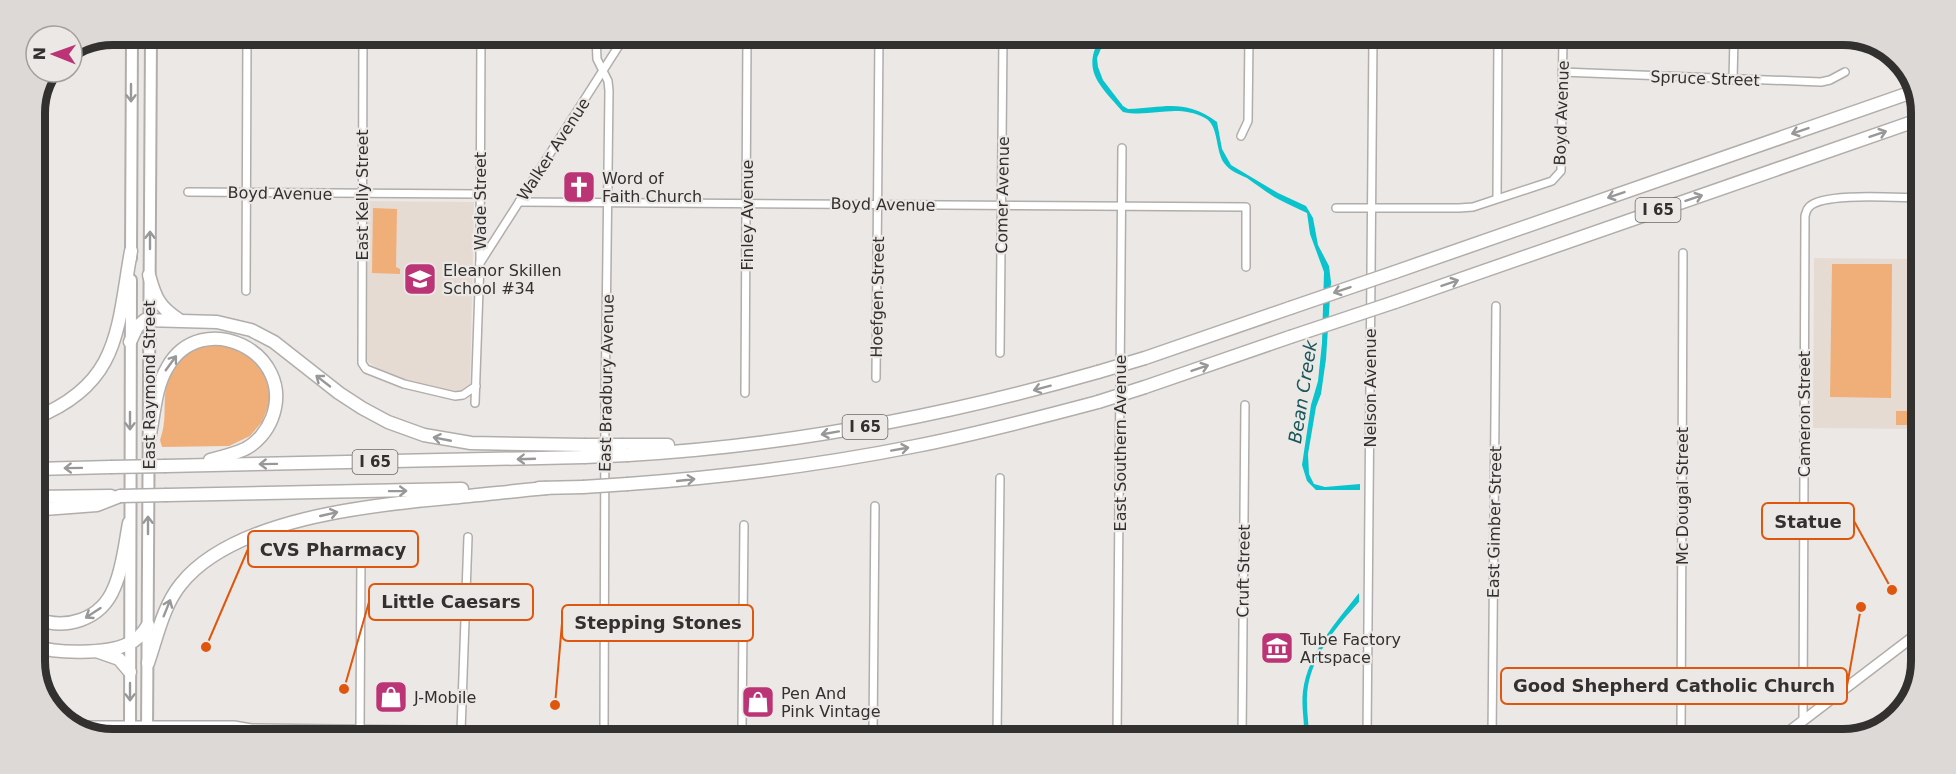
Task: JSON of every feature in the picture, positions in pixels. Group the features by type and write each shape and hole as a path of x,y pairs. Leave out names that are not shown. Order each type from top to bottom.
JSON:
{"highway":[{"name":"I 65","path":"45,469 738,446 826,434 952,410 1020,394 1145,358 1908,93"},
{"name":"I 65","path":"45,497 112,498 583,487 766,471 903,449 1011,425 1145,387 1911,122"},
{"path":"45,414 78,396 96,377 107,360 114,344 131,251"},
{"path":"149,275 159,303 169,314 179,320"},
{"path":"130,342 137,327 149,319 225,323 258,333 279,346 355,404 388,422 413,432 471,443 584,451"},
{"path":"149,439 162,379 167,366 177,355 194,343 213,339 232,340 249,348 265,364 274,385 275,403 269,425 257,440 245,449 189,465"},
{"path":"148,663 175,592 189,574 205,560 231,546 279,528 338,512 419,500 547,488"},
{"path":"45,509 97,505 112,498"},
{"path":"45,621 70,623 83,620 101,608 115,587 129,523"},
{"path":"45,648 57,651 92,651 117,648 140,636 148,625"},
{"path":"92,651 118,658 130,672"}],"main road":[{"name":"East Raymond Street","path":"130,729 132,45"},
{"name":"East Raymond Street","path":"147,729 151,45"},
{"path":"1792,729 1911,638"},
{"path":"169,729 234,726 251,729"}],"street":[{"path":"246,291 247,45"},
{"name":"East Kelly Street","path":"363,45 362,363 366,369 414,387 455,396 463,395 476,386"},
{"name":"Wade Street","path":"475,403 480,263 481,45"},
{"name":"East Bradbury Avenue","path":"596,45 597,59 609,84 604,729"},
{"name":"Walker Avenue","path":"480,263 619,45"},
{"name":"Finley Avenue","path":"745,393 747,45"},
{"name":"Hoefgen Street","path":"876,378 879,45"},
{"name":"Comer Avenue","path":"1000,353 1003,45"},
{"path":"1241,136 1248,121 1249,45"},
{"name":"Nelson Avenue","path":"1367,729 1373,45"},
{"path":"1497,198 1498,45"},
{"name":"Boyd Avenue","path":"1336,208 1459,208 1490,202 1552,181 1560,171 1563,45"},
{"path":"1733,80 1734,45"},
{"name":"Spruce Street","path":"1562,72 1821,82 1845,72"},
{"name":"East Southern Avenue","path":"1118,729 1122,148"},
{"name":"Boyd Avenue","path":"188,192 480,194"},
{"name":"Cameron Street","path":"1803,721 1804,216 1810,206 1823,200 1911,198"},
{"name":"Boyd Avenue","path":"519,202 1246,207 1246,267"},
{"name":"Mc Dougal Street","path":"1681,729 1683,253"},
{"name":"East Gimber Street","path":"1492,729 1496,306"},
{"name":"Cruft Street","path":"1242,729 1245,405"},
{"path":"997,729 1000,478"},
{"path":"873,729 875,506"},
{"path":"740,729 744,525"},
{"path":"461,729 468,537"},
{"path":"360,729 361,553"}],"shaded area":[{"name":"Eleanor Skillen School #34","path":"368,201 474,202 470,384 466,390 452,393 392,378 368,362 365,356"},
{"path":"373,208 397,209 396,267 400,269 400,274 372,273"},
{"path":"1814,258 1911,259 1911,429 1813,428"},
{"path":"1832,264 1892,264 1891,398 1830,397"},
{"path":"224,343 240,347 268,381 270,402 262,422 250,436 229,446 162,447 160,440 164,425 166,391 168,380 177,364 194,350"},
{"path":"1896,411 1911,411 1911,425 1896,425"}],"water":[{"name":"Bean Creek","path":"1097,45 1103,45 1097,58 1098,67 1103,80 1123,106 1128,109 1184,107 1205,115 1217,122 1222,149 1231,165 1278,193 1306,206 1313,218 1318,245 1329,266 1331,282 1326,359 1308,454 1309,474 1314,484 1325,487 1360,484 1360,490 1316,490 1307,481 1302,465 1311,405 1318,381 1322,343 1324,272 1310,234 1307,213 1274,197 1229,168 1221,158 1213,126 1205,118 1174,111 1123,112 1096,78 1092,59"},
{"path":"1359,593 1359,602 1328,641 1315,662 1308,686 1309,729 1304,729 1302,703 1306,677 1317,651"}],"place":[{"name":"Word of Faith Church","path":"579,187"},
{"name":"Eleanor Skillen School #34","path":"420,279"},
{"name":"Statue","path":"1892,590"},
{"name":"Good Shepherd Catholic Church","path":"1861,607"},
{"name":"CVS Pharmacy","path":"206,647"},
{"name":"Tube Factory Artspace","path":"1277,648"},
{"name":"Little Caesars","path":"344,689"},
{"name":"J-Mobile","path":"391,697"},
{"name":"Pen And Pink Vintage","path":"758,702"},
{"name":"Stepping Stones","path":"555,705"}]}
